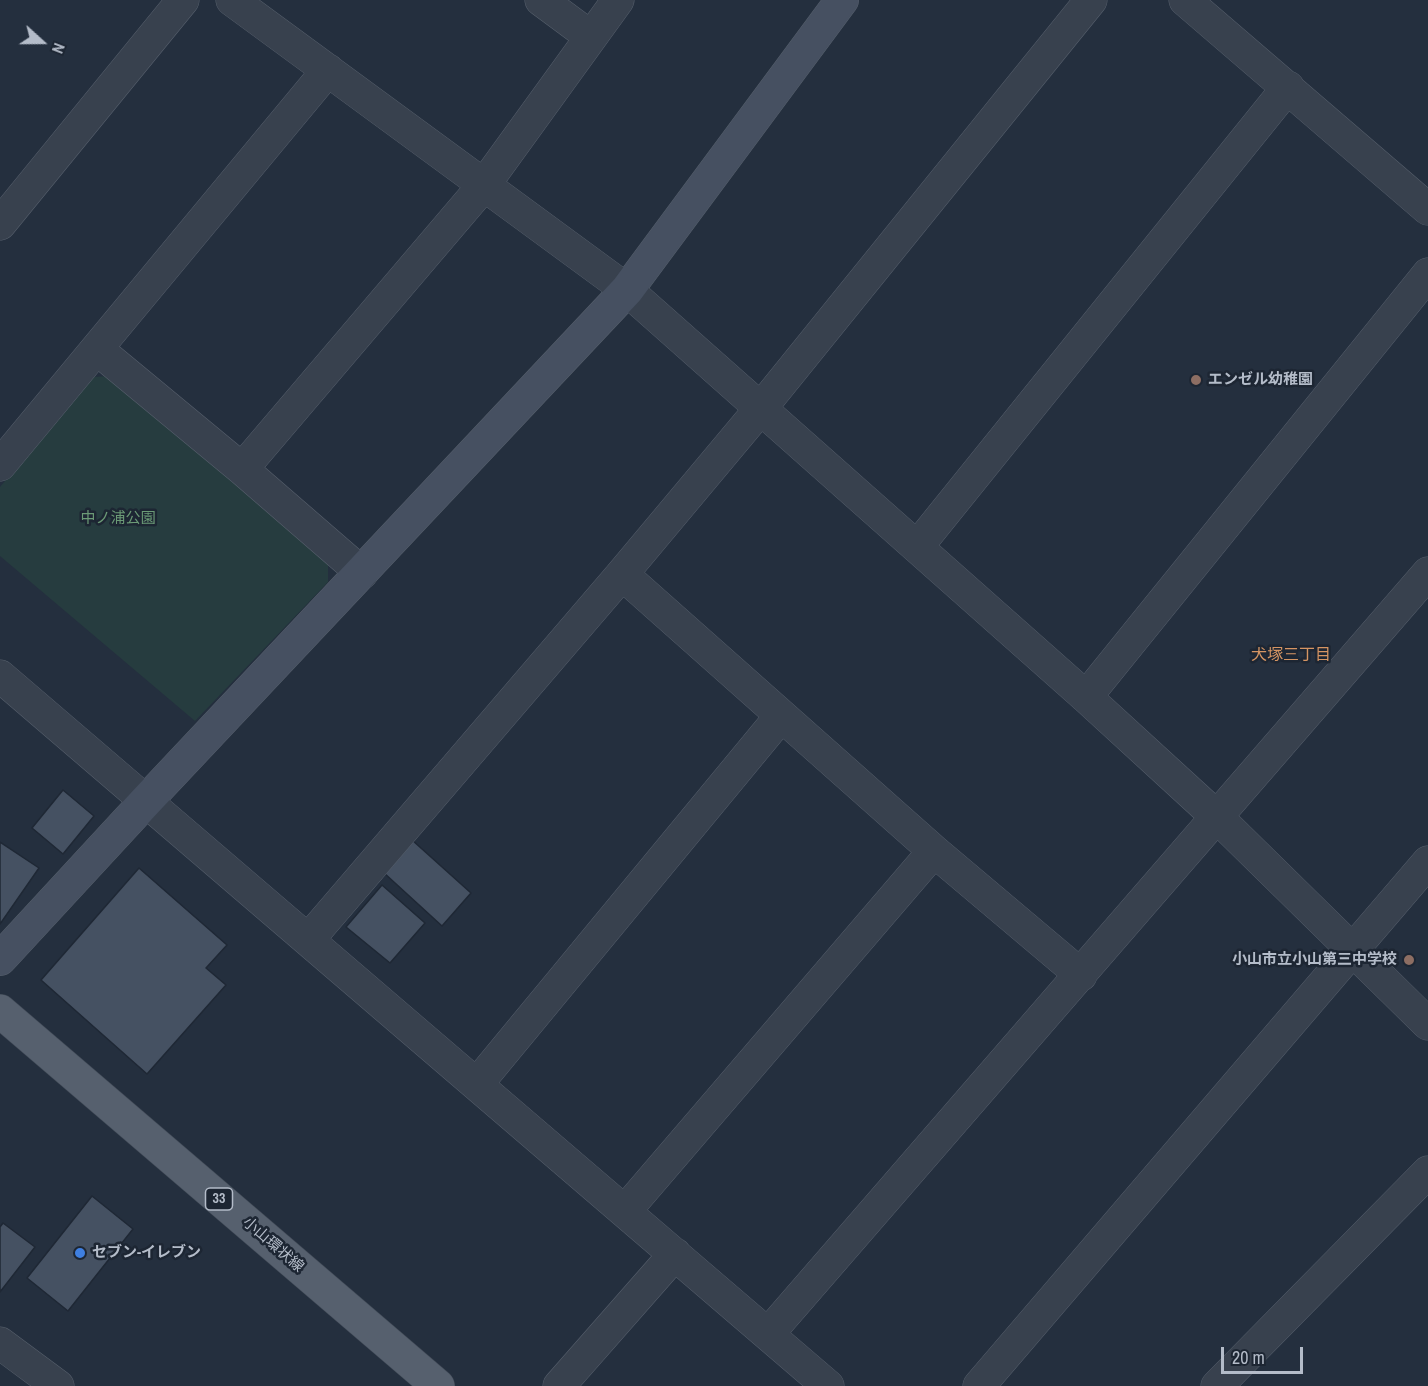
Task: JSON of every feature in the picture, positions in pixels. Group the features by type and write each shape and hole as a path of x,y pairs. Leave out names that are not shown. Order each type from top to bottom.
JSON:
{"main road":[{"name":"小山環状線","path":"0,1011 438,1386"}],"street":[{"path":"0,225 183,0"},
{"path":"232,0 627,290 1086,697 1217,817 1428,1024"},
{"path":"541,0 591,37"},
{"path":"242,469 484,185 618,0"},
{"path":"308,940 761,408 1091,0"},
{"path":"1185,0 1428,209"},
{"path":"0,959 627,290 841,1"},
{"path":"0,465 328,70"},
{"path":"917,547 1288,87"},
{"path":"1086,697 1428,274"},
{"path":"97,349 242,469 362,573"},
{"path":"768,1334 1428,573"},
{"path":"622,574 934,850 1081,975"},
{"path":"0,676 828,1386"},
{"path":"477,1084 781,716"},
{"path":"625,1211 934,850"},
{"path":"980,1386 1428,862"},
{"path":"1216,1386 1428,1172"},
{"path":"560,1386 675,1254"},
{"path":"0,1343 56,1386"}],"green space":[{"name":"中ノ浦公園","path":"112,376 328,559 328,582 195,721 0,556 0,487 91,377"}],"building":[{"path":"63,790 94,816 63,854 32,828"},
{"path":"412,840 471,893 442,926 383,872"},
{"path":"0,842 39,868 0,924"},
{"path":"139,868 227,945 206,968 226,985 147,1074 41,980"},
{"path":"382,885 425,923 390,963 346,927"},
{"name":"セブン-イレブン","path":"92,1196 133,1229 68,1311 27,1278"},
{"path":"3,1223 35,1247 0,1292 0,1227"}],"place":[{"name":"エンゼル幼稚園","path":"1196,380"},
{"name":"小山市立小山第三中学校","path":"1409,960"},
{"name":"セブン-イレブン","path":"80,1253"}],"district":[{"name":"犬塚三丁目","path":"1291,656"}]}
